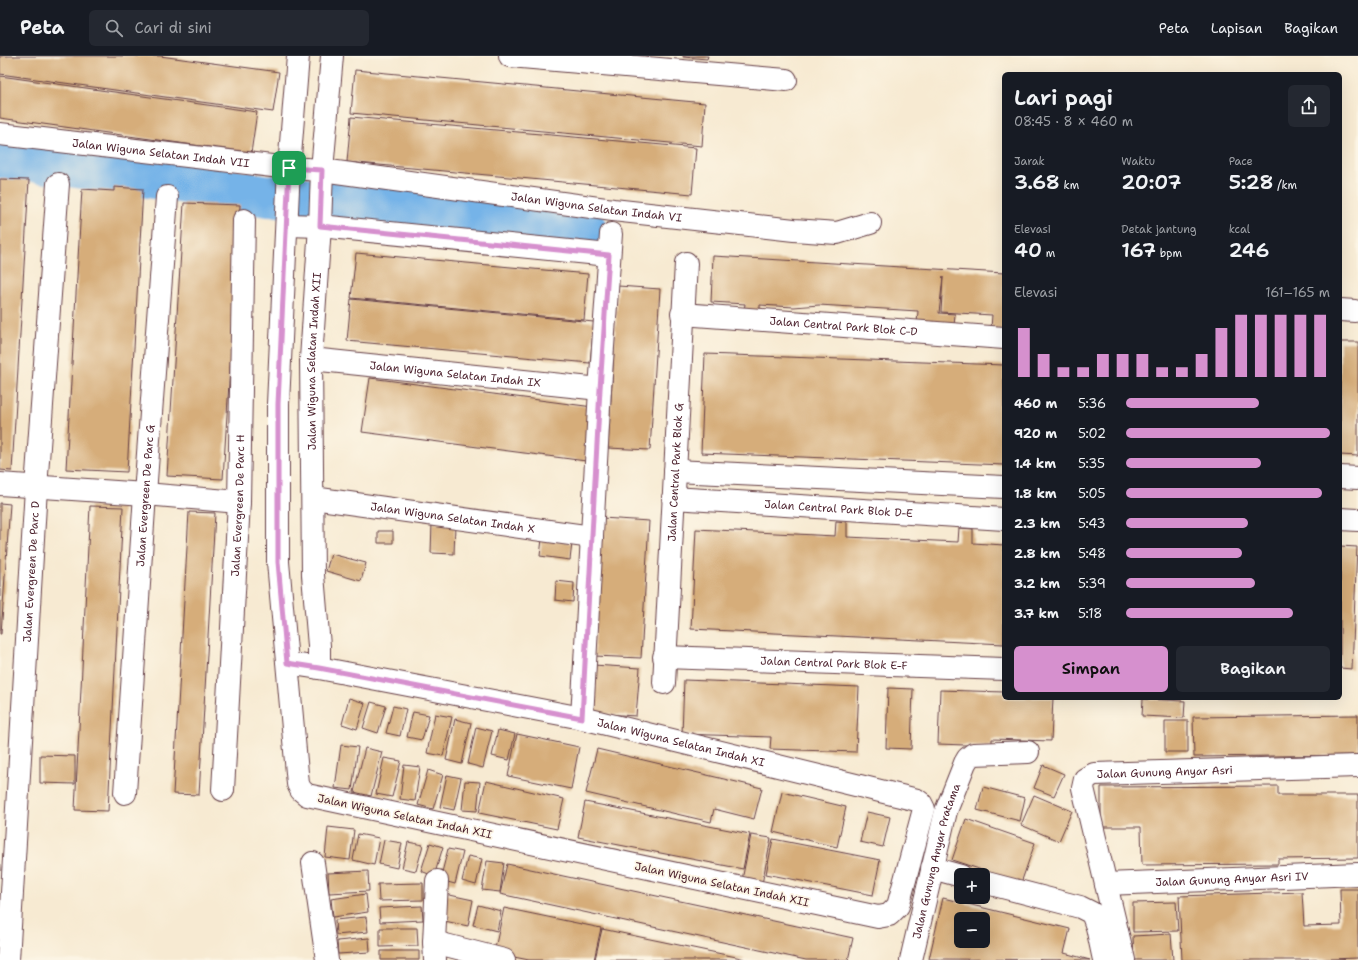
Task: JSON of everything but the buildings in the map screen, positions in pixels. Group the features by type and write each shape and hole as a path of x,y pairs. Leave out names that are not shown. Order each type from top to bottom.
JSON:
{"street":[{"name":"Jalan Wiguna Selatan Indah XII","path":"298,56 289,173 278,404 278,562 298,784 300,790 307,795 878,917"},
{"name":"Jalan Wiguna Selatan Indah XII","path":"319,668 319,646 313,575 311,359 322,175 332,56"},
{"path":"510,56 786,80"},
{"name":"Jalan Wiguna Selatan Indah VII","path":"0,134 289,173 322,175"},
{"name":"Jalan Wiguna Selatan Indah VI","path":"322,175 794,230 837,233 870,223"},
{"name":"Jalan Evergreen De Parc D","path":"8,960 36,488 58,184"},
{"name":"Jalan Evergreen De Parc G","path":"125,794 144,494 167,197"},
{"path":"287,218 320,219 610,245 600,389 582,718"},
{"name":"Jalan Evergreen De Parc H","path":"223,790 239,502 244,220"},
{"name":"Jalan Central Park Blok G","path":"664,682 664,657 675,471 682,314 686,263"},
{"name":"Jalan Central Park Blok C-D","path":"682,314 1002,338"},
{"name":"Jalan Wiguna Selatan Indah IX","path":"311,359 600,389"},
{"path":"675,471 1002,487"},
{"path":"1342,477 1358,478"},
{"path":"0,484 36,488 144,494 239,502"},
{"name":"Jalan Wiguna Selatan Indah X","path":"313,498 592,537"},
{"name":"Jalan Central Park Blok D-E","path":"673,498 1002,519"},
{"path":"1342,519 1358,520"},
{"name":"Jalan Central Park Blok E-F","path":"664,657 1002,669"},
{"name":"Jalan Wiguna Selatan Indah XI","path":"287,663 582,718 916,800 921,803 924,809 898,906 889,915 878,917"},
{"name":"Jalan Gunung Anyar Pratama","path":"911,960 946,812 964,763 973,754 1028,752"},
{"name":"Jalan Gunung Anyar Asri","path":"1124,960 1083,788 1085,779 1094,774 1358,766"},
{"path":"313,863 327,960"},
{"path":"932,868 954,874"},
{"name":"Jalan Gunung Anyar Asri IV","path":"1106,884 1358,874"},
{"path":"437,881 435,951 504,960"},
{"path":"990,884 1080,907 1092,914 1097,927 1104,960"}],"waterway":[{"path":"0,157 129,174 269,196 337,200 587,229"}],"route":[{"path":"289,168 322,170 320,226 609,255 582,718 287,663 278,562 278,404 289,168"}]}
